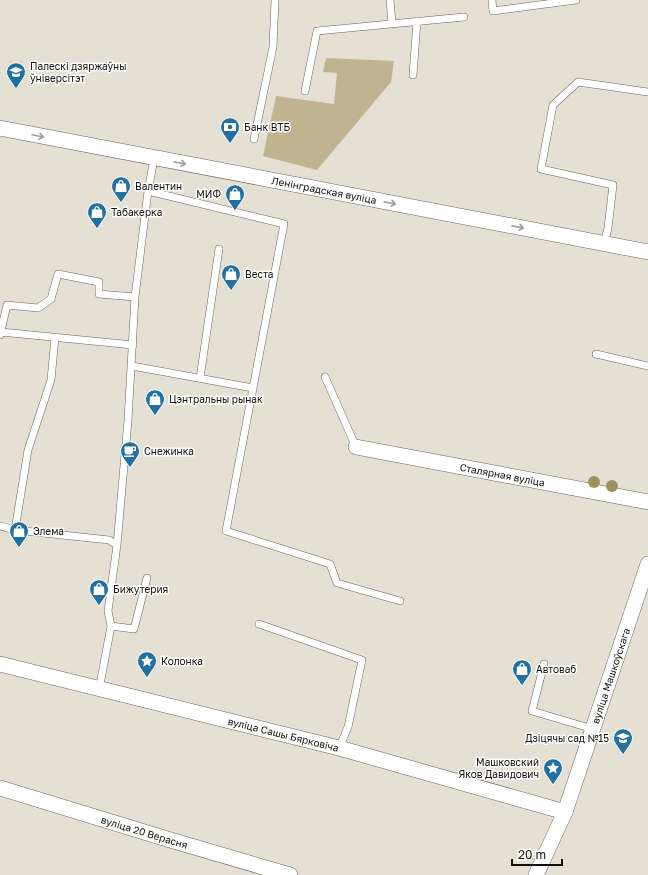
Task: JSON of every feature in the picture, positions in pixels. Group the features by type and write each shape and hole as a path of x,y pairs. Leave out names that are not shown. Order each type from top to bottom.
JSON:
{"street":[{"name":"Ленінградская вуліца","path":"0,128 154,159 648,252"},
{"name":"Сталярная вуліца","path":"356,447 648,502"},
{"name":"вуліца Машкоўскага","path":"536,875 565,812 648,564"},
{"name":"вуліца Сашы Бярковіча","path":"0,664 99,690 339,748 565,812"},
{"name":"вуліца 20 Верасня","path":"0,788 290,875"}],"lane":[{"path":"254,139 272,47 276,0"},
{"path":"390,0 392,23"},
{"path":"492,0 493,11 576,0"},
{"path":"306,91 317,31 464,17"},
{"path":"413,75 416,21"},
{"path":"604,244 608,228 613,185 541,168 552,105 578,82 648,92"},
{"path":"99,690 111,626 108,612 117,545 132,366 136,297 148,191 154,159"},
{"path":"148,191 284,224 226,531 330,564 338,583 400,601"},
{"path":"200,378 219,250"},
{"path":"133,345 0,333 7,305 38,308 51,299 58,274 99,282 99,294 136,297"},
{"path":"15,530 28,450 50,380 55,337"},
{"path":"596,354 648,366"},
{"path":"132,366 253,388"},
{"path":"326,377 356,447"},
{"path":"0,526 15,530 109,540 117,545"},
{"path":"111,626 134,629 147,578"},
{"path":"259,624 362,660 348,727 339,748"},
{"path":"544,664 532,711 593,729"}],"shaded area":[{"path":"326,58 394,61 391,82 317,170 263,156 276,96 334,104 337,73 323,72"}],"place":[{"name":"Палескі дзяржаўны ўніверсітэт","path":"16,89"},
{"name":"Банк ВТБ","path":"230,144"},
{"name":"Валентин","path":"121,203"},
{"name":"МИФ","path":"235,211"},
{"name":"Табакерка","path":"97,229"},
{"name":"Веста","path":"231,291"},
{"name":"Цэнтральны рынак","path":"155,416"},
{"name":"Снежинка","path":"130,468"},
{"name":"Элема","path":"19,548"},
{"name":"Бижутерия","path":"99,606"},
{"name":"Колонка","path":"147,678"},
{"name":"Автоваб","path":"522,686"},
{"name":"Дзіцячы сад №15","path":"623,755"},
{"name":"Машковский Яков Давидович","path":"553,785"}]}
